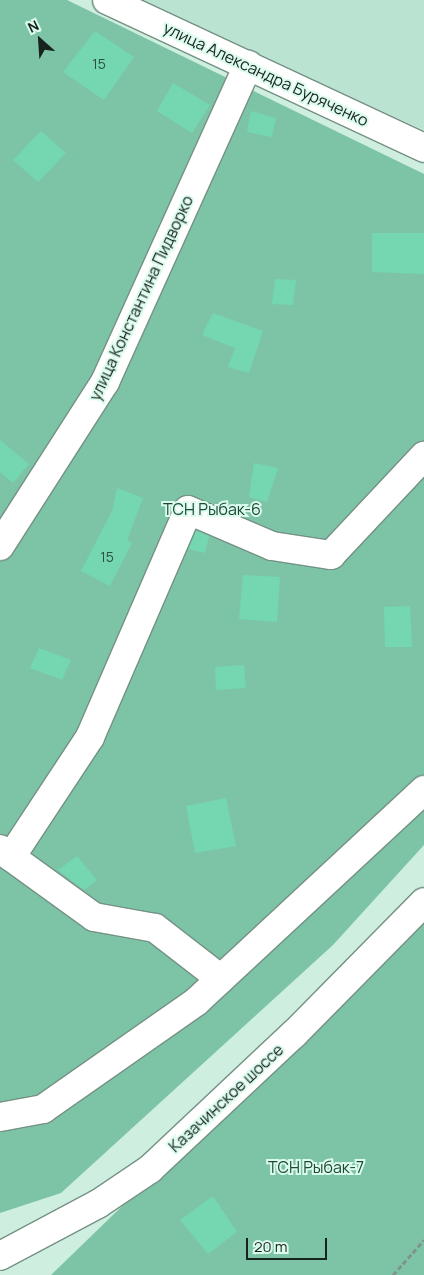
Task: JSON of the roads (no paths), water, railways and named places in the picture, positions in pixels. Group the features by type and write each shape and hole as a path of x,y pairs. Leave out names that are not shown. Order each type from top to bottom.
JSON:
{"street":[{"name":"улица Александра Буряченко","path":"107,0 424,148"},
{"name":"улица Константина Пидворко","path":"0,546 104,382 248,65"},
{"path":"221,979 155,928 94,917 6,854 90,737 188,510 272,546 331,556 424,456"},
{"path":"0,1117 43,1109 197,1001 424,790"},
{"name":"Казачинское шоссе","path":"0,1256 98,1204 150,1169 294,1034 424,902"}],"park label":[{"name":"ТСН Рыбак-6","path":"212,509"},
{"name":"ТСН Рыбак-7","path":"316,1167"}]}
